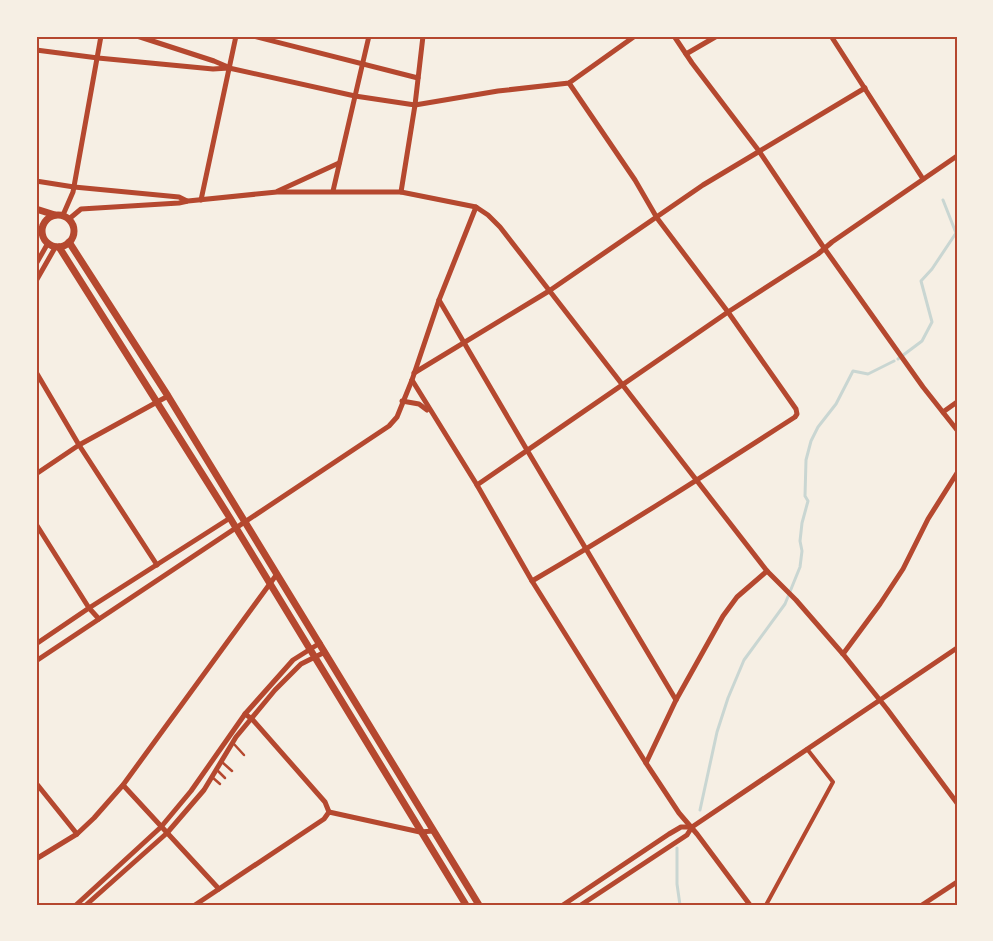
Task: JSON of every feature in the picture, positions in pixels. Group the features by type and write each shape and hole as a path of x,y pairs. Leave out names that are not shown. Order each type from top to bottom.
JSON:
{"street":[{"path":"66,217 74,187 101,36"},
{"path":"137,36 214,61 229,68 355,96 415,105 498,90 569,83 635,36"},
{"path":"201,200 236,36"},
{"path":"253,36 418,78"},
{"path":"333,191 369,36"},
{"path":"401,192 415,105 423,36"},
{"path":"674,36 759,151 914,374 957,430"},
{"path":"686,54 717,36"},
{"path":"831,36 923,179"},
{"path":"36,50 212,69 229,68"},
{"path":"532,581 795,417 797,410 728,312 657,218 635,180 569,83"},
{"path":"414,374 549,291 703,185 865,88"},
{"path":"477,485 728,312 826,248 957,156"},
{"path":"277,192 339,163"},
{"path":"36,181 74,187 179,197 188,201"},
{"path":"66,217 81,209 179,204 188,201 277,192 401,192 476,207 488,215 500,227 767,571 786,589 843,654 957,803"},
{"path":"36,661 389,426 397,417 412,380 439,300 476,207"},
{"path":"36,209 66,217 74,226 74,232 69,242 57,247 36,281"},
{"path":"46,241 42,235 43,226 47,219 55,215"},
{"path":"36,239 46,241 57,247 237,528 309,650 466,905"},
{"path":"36,264 46,241"},
{"path":"69,242 168,396 479,905"},
{"path":"439,300 676,700"},
{"path":"36,372 79,445 157,565"},
{"path":"412,380 429,411 477,485 532,581 646,763 679,813 692,827 750,905"},
{"path":"36,474 79,445 168,396"},
{"path":"402,401 419,404 429,411"},
{"path":"943,412 957,402"},
{"path":"843,654 880,604 903,568 928,519 957,473"},
{"path":"36,644 230,518"},
{"path":"36,524 89,608 99,620"},
{"path":"36,531 42,536"},
{"path":"646,763 676,700 723,616 737,597 767,571"},
{"path":"36,859 77,834 123,785 277,574"},
{"path":"76,905 161,827 191,791 245,714 293,660 320,643"},
{"path":"581,905 687,835 692,827 957,648"},
{"path":"86,905 168,833 185,814 217,770 232,743 275,690 301,664 325,652"},
{"path":"245,714 252,719 325,802 329,812"},
{"path":"766,905 833,782 808,749"},
{"path":"36,783 77,834"},
{"path":"123,785 219,889"},
{"path":"329,812 420,832 433,831"},
{"path":"195,905 324,819 329,812"},
{"path":"563,905 669,834 681,827 692,827"},
{"path":"922,905 957,882"}],"lane":[{"path":"232,743 244,755"},
{"path":"221,762 232,771"},
{"path":"217,770 225,778"},
{"path":"212,777 220,784"}],"waterway":[{"path":"898,359 922,341 932,322 921,281 932,269 956,233 943,200"},
{"path":"700,810 717,732 728,698 744,660 785,604 800,567 802,523 808,501 805,496 806,460 811,441 818,427 836,404 853,371 868,374 894,361"},
{"path":"677,848 677,884 680,905"}]}
